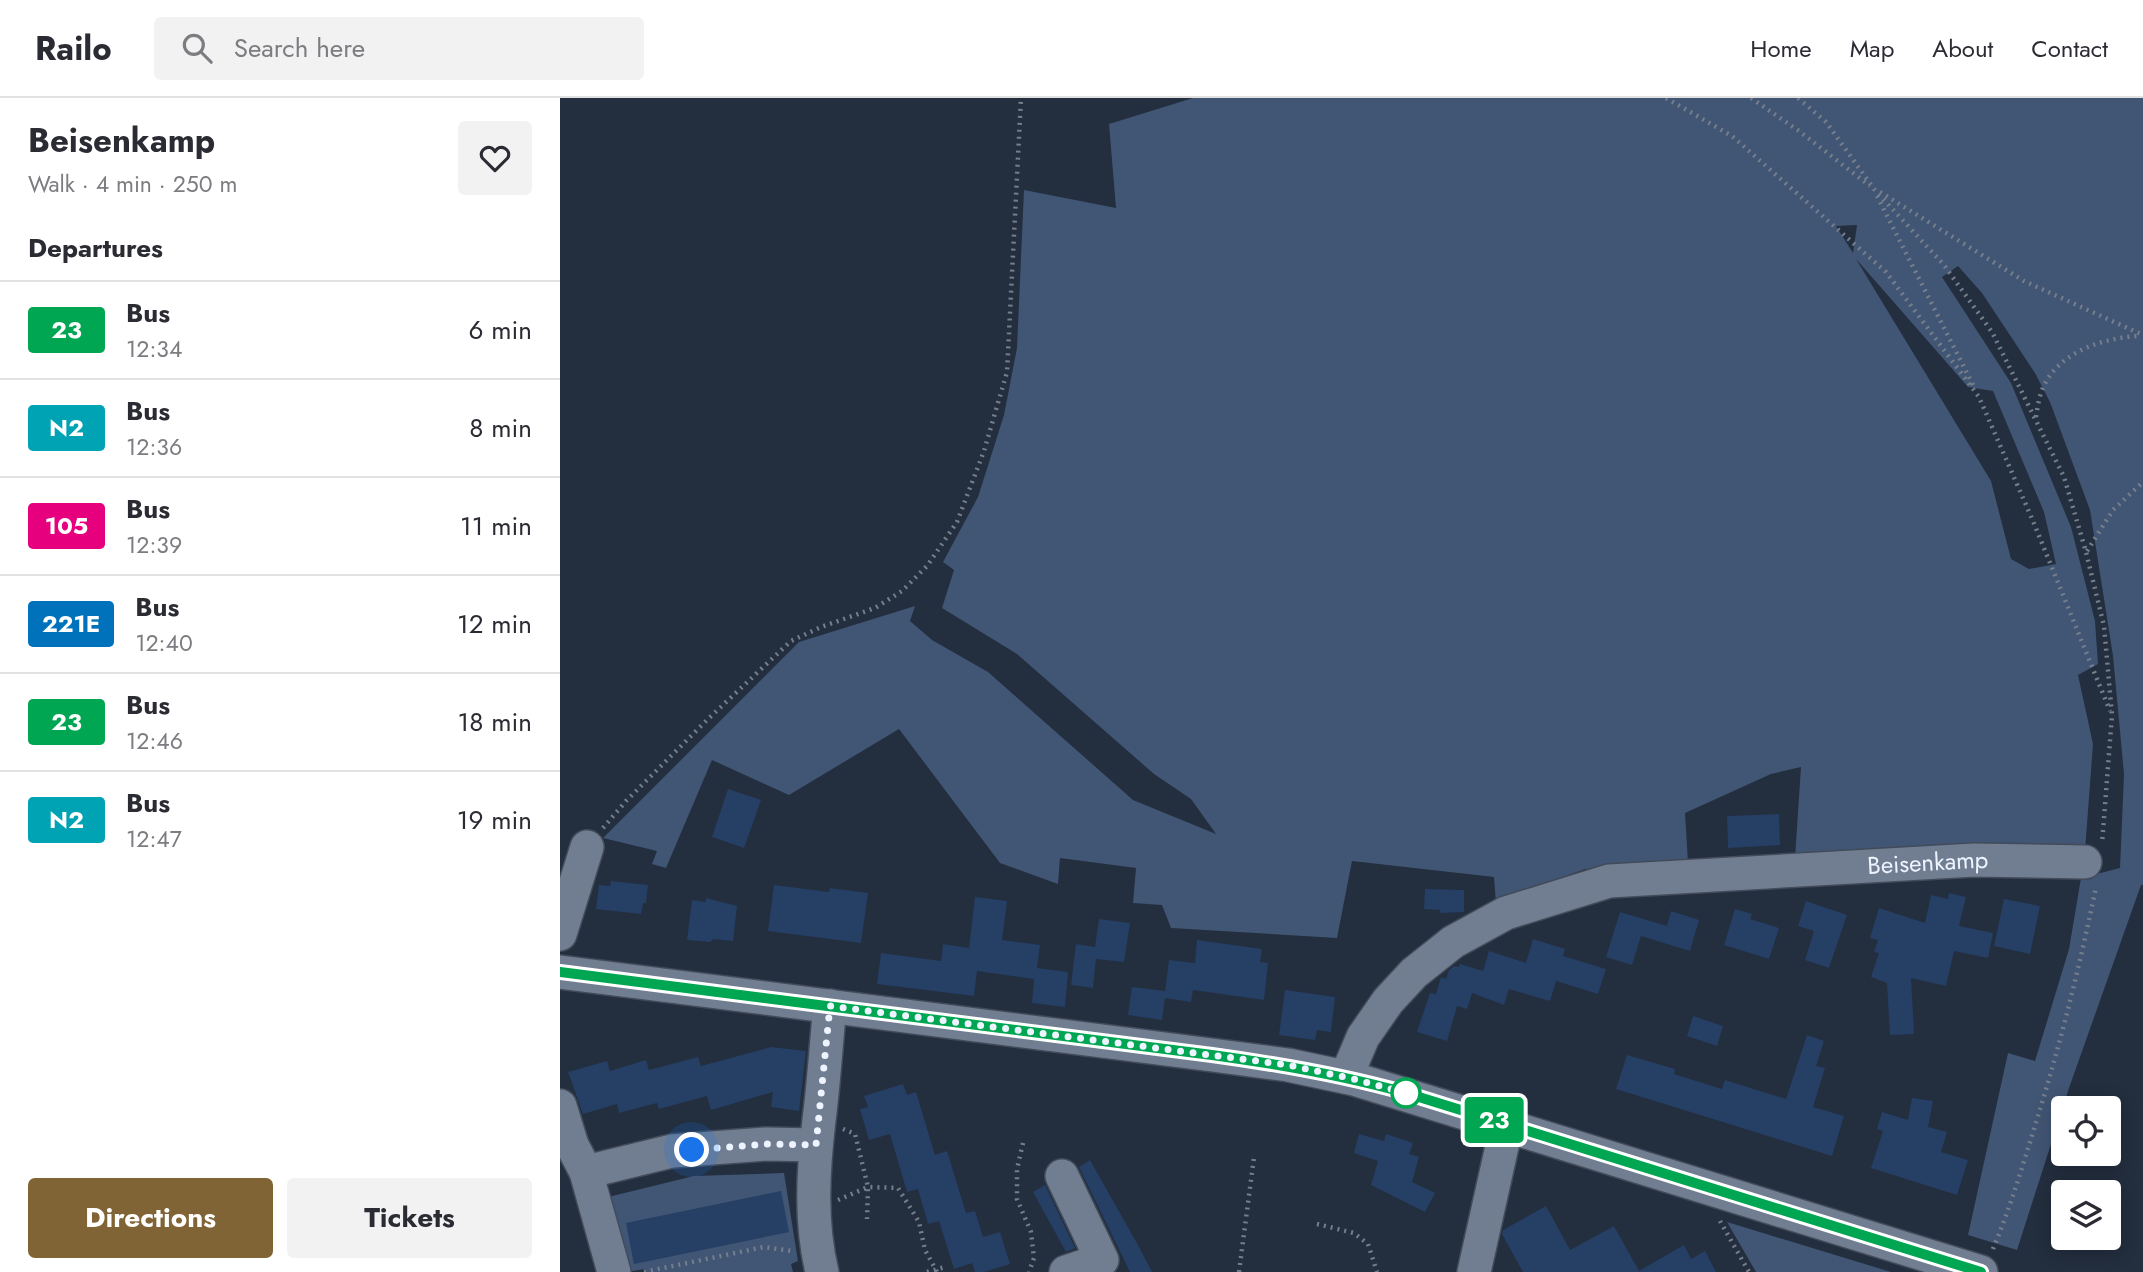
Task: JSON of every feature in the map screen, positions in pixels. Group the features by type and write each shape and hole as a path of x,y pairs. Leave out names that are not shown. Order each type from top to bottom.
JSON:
{"street":[{"path":"560,934 587,847"},
{"name":"Beisenkamp","path":"1346,1077 1363,1037 1388,1001 1414,974 1453,942 1506,913 1609,881 1974,860 2095,863"},
{"path":"560,972 1288,1065 1346,1077 1985,1266"},
{"path":"819,1263 813,1203 830,1006"},
{"path":"560,1106 572,1145 586,1172 614,1272"},
{"path":"1474,1272 1507,1124"},
{"path":"586,1172 672,1151 766,1144 818,1133"},
{"path":"1062,1176 1102,1260 1066,1272"}],"path":[{"path":"587,847 626,801 791,641 821,627 876,608 902,591 928,566 957,523 984,452 1007,372 1021,98"},
{"path":"1666,98 1732,136 1886,272 1979,397"},
{"path":"1751,98 1874,189 2024,281 2143,336"},
{"path":"1798,98 1826,122 1874,189 1944,265 1984,321 2064,477 2104,626 2112,715 2082,955 2025,1159 1985,1266"},
{"path":"1874,189 1979,397 2112,715"},
{"path":"2036,418 2040,394 2046,380 2074,355 2099,342 2118,337 2143,336"},
{"path":"2086,552 2113,510 2143,482"},
{"path":"818,1133 855,1135 868,1187 867,1219"},
{"path":"1023,1143 1017,1169 1017,1199 1031,1232 1034,1258 1029,1272"},
{"path":"1239,1272 1254,1157"},
{"path":"813,1203 843,1200 868,1187 898,1188 919,1222 925,1250 937,1271"},
{"path":"1317,1224 1354,1233 1368,1244 1377,1272"},
{"path":"1728,1234 1749,1272"},
{"path":"643,1272 764,1247 819,1263"},
{"path":"927,1272 945,1267"}],"shaded area":[{"path":"1193,98 2143,98 2143,885 2066,1096 2051,1096 2051,1144 2017,1250 1968,1235 2008,1053 2035,1061 2069,949 2081,878 2120,868 2124,774 2113,656 2090,510 2050,402 2035,373 1982,293 1958,266 1942,277 2011,383 2071,527 2095,621 2098,664 2078,675 2093,744 2085,851 1795,858 1801,767 1771,774 1685,813 1688,863 1585,869 1496,904 1494,877 1352,861 1337,938 1171,928 1162,905 1133,903 1136,868 1060,858 1058,884 1000,863 899,729 789,795 712,760 666,868 652,864 657,851 603,838 799,642 915,606 910,621 932,640 988,672 1133,800 1216,834 1191,799 1154,774 1017,654 942,608 954,570 943,562 978,497 1004,415 1017,348 1024,190 1116,208 1109,124","holes":["1857,225 1853,253 1836,226","1856,259 1968,387 1993,391 2044,512 2056,564 2029,569 2011,559 1991,481"]},
{"path":"784,1173 798,1261 791,1264 793,1272 646,1272 645,1269 627,1272 608,1197 694,1176"},
{"path":"1727,1222 1891,1272 1756,1272"}],"building":[{"path":"728,789 761,800 744,848 712,837"},
{"path":"1779,814 1780,845 1728,848 1727,816"},
{"path":"611,881 648,885 646,903 643,903 641,914 596,909 599,885 610,886"},
{"path":"774,885 829,892 830,888 868,893 861,943 768,931"},
{"path":"1425,889 1464,890 1464,912 1440,913 1440,910 1424,909"},
{"path":"1949,893 1966,897 1959,926 1993,933 1988,958 1954,951 1946,986 1911,978 1914,1034 1890,1035 1887,983 1871,977 1879,953 1874,952 1878,940 1870,938 1879,908 1925,923 1931,895 1948,899"},
{"path":"975,897 1007,901 1002,940 1040,945 1037,968 1068,972 1065,1007 1032,1003 1034,979 977,971 974,996 877,984 881,953 941,961 943,944 969,948"},
{"path":"706,898 737,906 733,941 687,940 692,900 706,902"},
{"path":"2004,899 2040,906 2030,954 1994,946"},
{"path":"1806,901 1847,915 1829,968 1805,960 1814,931 1798,926"},
{"path":"1735,909 1752,914 1750,919 1779,928 1769,959 1724,945"},
{"path":"1671,911 1699,920 1690,951 1641,936 1632,965 1606,957 1620,912 1667,926"},
{"path":"1099,919 1130,923 1124,962 1096,959 1093,988 1071,985 1076,944 1095,947"},
{"path":"1533,939 1565,949 1563,956 1606,969 1598,994 1556,981 1550,1001 1509,989 1504,1005 1472,993 1467,1009 1457,1006 1447,1041 1417,1032 1430,993 1436,994 1441,977 1446,979 1449,970 1454,966 1459,967 1460,964 1483,971 1489,951 1526,963"},
{"path":"1197,940 1262,949 1260,962 1268,963 1264,1000 1193,990 1191,1002 1165,998 1162,1020 1128,1015 1132,987 1165,991 1169,960 1195,963"},
{"path":"1285,990 1335,997 1331,1032 1317,1030 1315,1040 1279,1035"},
{"path":"1693,1016 1723,1026 1717,1046 1687,1036"},
{"path":"1807,1035 1824,1041 1816,1066 1825,1068 1813,1107 1844,1116 1832,1156 1616,1089 1627,1055 1675,1069 1674,1074 1722,1089 1725,1080 1786,1099"},
{"path":"771,1047 806,1051 799,1111 771,1107 773,1092 711,1110 707,1096 659,1109 657,1103 619,1113 617,1104 583,1114 568,1072 607,1061 610,1071 646,1060 649,1070 698,1057 701,1066"},
{"path":"903,1084 907,1095 916,1092 935,1155 947,1151 966,1213 975,1211 983,1237 1000,1232 1010,1264 984,1272 975,1272 972,1263 954,1269 939,1221 928,1224 918,1189 907,1192 890,1134 869,1140 860,1109 868,1107 864,1096"},
{"path":"1912,1098 1933,1101 1928,1127 1947,1132 1941,1152 1968,1160 1957,1195 1871,1168 1883,1131 1877,1129 1882,1112 1908,1120"},
{"path":"1359,1134 1384,1141 1386,1134 1413,1143 1409,1154 1419,1157 1412,1182 1435,1193 1425,1212 1371,1185 1378,1161 1354,1153"},
{"path":"1090,1160 1152,1272 1130,1272 1079,1167"},
{"path":"1045,1185 1075,1248 1066,1252 1033,1192"},
{"path":"781,1191 789,1232 634,1264 626,1223"},
{"path":"1546,1206 1570,1250 1614,1226 1639,1271 1684,1245 1691,1259 1705,1251 1716,1272 1523,1272 1502,1234 1503,1230"}],"bus line":[{"name":"23","path":"560,972 1288,1065 1346,1077 1406,1093 1981,1272"}],"route":[{"path":"692,1150 766,1144 816,1145 830,1006 1288,1065 1406,1093"}]}
